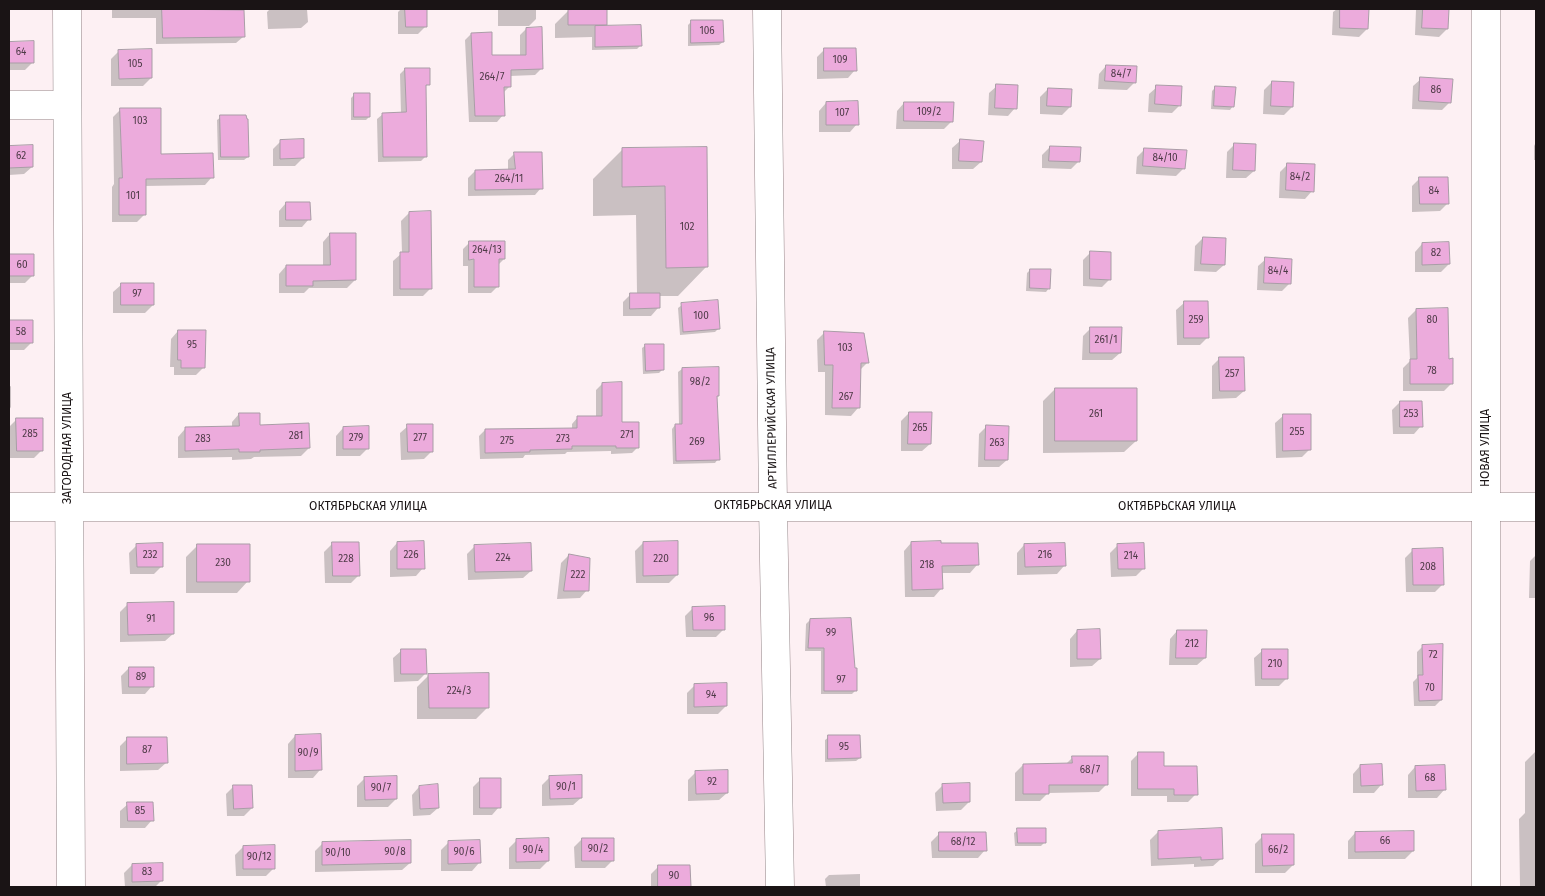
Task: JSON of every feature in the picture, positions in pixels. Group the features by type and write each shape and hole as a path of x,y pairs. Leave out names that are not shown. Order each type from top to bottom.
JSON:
{"main road":[{"name":"ЗАГОРОДНАЯ УЛИЦА","path":"67,9 71,887"},
{"name":"АРТИЛЛЕРИЙСКАЯ УЛИЦА","path":"767,9 780,887"},
{"name":"НОВАЯ УЛИЦА","path":"1486,9 1486,887"},
{"path":"9,105 67,105"},
{"name":"ОКТЯБРЬСКАЯ УЛИЦА","path":"9,507 1536,506"}],"building":[{"path":"162,9 244,10 245,37 163,38"},
{"path":"405,9 427,9 427,27 406,27"},
{"path":"607,9 607,25 568,25 568,10"},
{"path":"1340,9 1369,9 1368,29 1340,28"},
{"path":"1423,9 1449,9 1448,29 1422,28"},
{"path":"691,20 723,20 724,42 691,43"},
{"path":"641,25 642,46 595,47 595,26"},
{"path":"542,27 543,69 511,70 511,87 504,87 505,116 475,116 471,33 492,32 492,55 526,55 526,28"},
{"path":"34,41 34,63 9,63 9,42"},
{"path":"824,48 856,48 857,71 824,71"},
{"path":"152,49 152,78 119,79 118,50"},
{"path":"1106,65 1137,66 1136,83 1105,81"},
{"path":"405,68 430,68 430,85 426,85 427,157 383,157 382,113 406,112"},
{"path":"1420,77 1453,79 1451,103 1419,101"},
{"path":"1272,81 1294,82 1293,107 1271,106"},
{"path":"996,84 1018,85 1017,109 995,108"},
{"path":"1156,85 1182,86 1181,106 1155,104"},
{"path":"1215,86 1236,87 1234,107 1214,106"},
{"path":"1048,88 1072,89 1071,107 1047,106"},
{"path":"354,93 370,93 370,117 354,117"},
{"path":"858,101 859,125 826,125 826,102"},
{"path":"904,102 954,102 953,122 904,121"},
{"path":"120,108 161,108 161,154 213,153 214,178 146,179 146,215 119,215 119,178 122,178"},
{"path":"220,115 246,115 248,119 249,157 221,157"},
{"path":"304,139 304,158 280,159 280,140"},
{"path":"960,139 984,141 982,162 959,161"},
{"path":"1234,143 1256,144 1255,171 1233,170"},
{"path":"33,145 33,167 9,168 9,146"},
{"path":"1050,146 1081,147 1080,162 1049,161"},
{"path":"707,147 708,267 666,268 665,186 622,187 622,148"},
{"path":"1144,148 1187,150 1185,169 1143,166"},
{"path":"514,152 542,152 543,189 475,190 475,170 515,169"},
{"path":"1287,163 1315,164 1314,192 1286,190"},
{"path":"1419,177 1448,177 1449,204 1420,204"},
{"path":"286,202 310,202 311,220 286,220"},
{"path":"431,211 432,289 400,289 400,252 409,252 409,212"},
{"path":"330,233 356,233 356,280 313,281 313,286 286,286 286,265 330,265"},
{"path":"1203,237 1226,238 1225,265 1201,264"},
{"path":"469,241 505,241 505,259 499,259 499,287 474,287 474,259 469,260"},
{"path":"1449,242 1450,264 1422,265 1422,243"},
{"path":"1090,251 1111,252 1111,280 1090,279"},
{"path":"9,254 34,254 34,276 9,276"},
{"path":"1265,257 1292,259 1291,284 1264,283"},
{"path":"1030,269 1051,269 1050,289 1030,288"},
{"path":"121,283 154,283 154,305 121,305"},
{"path":"630,293 660,293 660,308 630,309"},
{"path":"718,300 720,329 683,332 681,303"},
{"path":"1184,301 1208,301 1209,338 1184,338"},
{"path":"1448,308 1449,359 1453,358 1453,384 1410,384 1410,359 1417,359 1416,309"},
{"path":"9,320 33,320 33,343 9,343"},
{"path":"1090,327 1122,327 1121,353 1090,353"},
{"path":"178,330 206,330 205,368 181,368 181,360 178,360"},
{"path":"824,331 864,333 869,363 861,363 860,408 832,408 833,365 825,365"},
{"path":"645,344 664,344 664,370 646,371"},
{"path":"1219,357 1244,357 1245,391 1220,391"},
{"path":"719,367 719,396 717,396 720,460 676,461 675,424 682,424 682,368"},
{"path":"622,382 622,422 639,422 639,448 572,446 572,449 485,453 485,429 577,428 577,416 602,416 602,383"},
{"path":"1055,388 1137,388 1137,441 1055,441"},
{"path":"1400,401 1422,401 1423,427 1400,427"},
{"path":"909,412 932,412 931,444 908,444"},
{"path":"239,413 260,413 260,425 309,423 310,448 260,450 260,452 239,452 239,449 185,451 185,427 239,426"},
{"path":"1283,414 1311,414 1311,450 1283,451"},
{"path":"16,418 43,418 43,451 17,451"},
{"path":"407,424 433,424 433,452 408,452"},
{"path":"986,425 1009,426 1008,460 985,460"},
{"path":"369,426 369,449 343,449 343,427"},
{"path":"424,541 425,569 397,569 397,542"},
{"path":"678,541 678,575 643,576 643,542"},
{"path":"941,541 941,543 978,543 979,565 942,566 943,589 912,590 911,542"},
{"path":"332,542 359,542 360,576 333,576"},
{"path":"163,543 163,567 137,567 136,544"},
{"path":"531,543 532,571 475,572 474,545"},
{"path":"1065,543 1066,566 1025,567 1024,544"},
{"path":"1144,543 1145,569 1118,569 1117,544"},
{"path":"197,544 250,544 250,582 197,582"},
{"path":"1443,548 1444,585 1413,585 1412,549"},
{"path":"569,554 590,558 589,591 564,591"},
{"path":"174,602 174,634 128,635 127,603"},
{"path":"725,606 725,630 693,630 692,607"},
{"path":"851,618 855,668 857,668 857,691 824,691 824,648 808,648 810,619"},
{"path":"1100,629 1101,659 1077,659 1077,630"},
{"path":"1177,630 1207,630 1206,658 1176,658"},
{"path":"1443,644 1442,700 1419,701 1418,675 1423,675 1422,645"},
{"path":"401,649 426,649 427,674 401,674"},
{"path":"1262,649 1288,649 1288,679 1262,679"},
{"path":"129,667 154,667 154,687 129,687"},
{"path":"489,673 489,708 429,708 428,674"},
{"path":"727,683 727,706 694,707 694,684"},
{"path":"321,734 322,770 295,771 295,735"},
{"path":"828,735 860,735 861,758 828,759"},
{"path":"127,737 167,737 168,763 127,764"},
{"path":"1138,752 1164,752 1164,766 1197,766 1198,795 1174,795 1174,789 1138,789"},
{"path":"1072,756 1108,756 1108,785 1049,785 1049,794 1023,794 1023,764 1072,763"},
{"path":"1382,764 1383,785 1361,786 1360,765"},
{"path":"1445,765 1446,790 1416,791 1415,766"},
{"path":"728,770 728,793 696,794 695,771"},
{"path":"582,775 582,798 550,799 549,776"},
{"path":"397,776 397,799 365,800 364,777"},
{"path":"480,778 501,778 501,808 480,808"},
{"path":"970,783 970,802 943,803 942,784"},
{"path":"438,784 439,808 420,809 419,786"},
{"path":"233,785 252,785 253,808 234,809"},
{"path":"127,802 153,802 154,821 128,821"},
{"path":"1017,828 1046,828 1046,843 1018,843"},
{"path":"1222,828 1223,859 1201,860 1201,857 1158,859 1158,831"},
{"path":"1414,831 1414,851 1355,852 1355,832"},
{"path":"939,832 986,832 987,851 939,851"},
{"path":"1262,834 1294,834 1294,865 1263,866"},
{"path":"549,838 549,861 516,862 516,839"},
{"path":"582,838 614,838 614,861 582,861"},
{"path":"411,840 411,863 322,865 322,842"},
{"path":"480,840 481,863 448,864 448,841"},
{"path":"275,845 275,869 243,869 243,846"},
{"path":"163,863 163,881 132,882 132,864"},
{"path":"658,865 690,865 691,887 658,887"}]}
